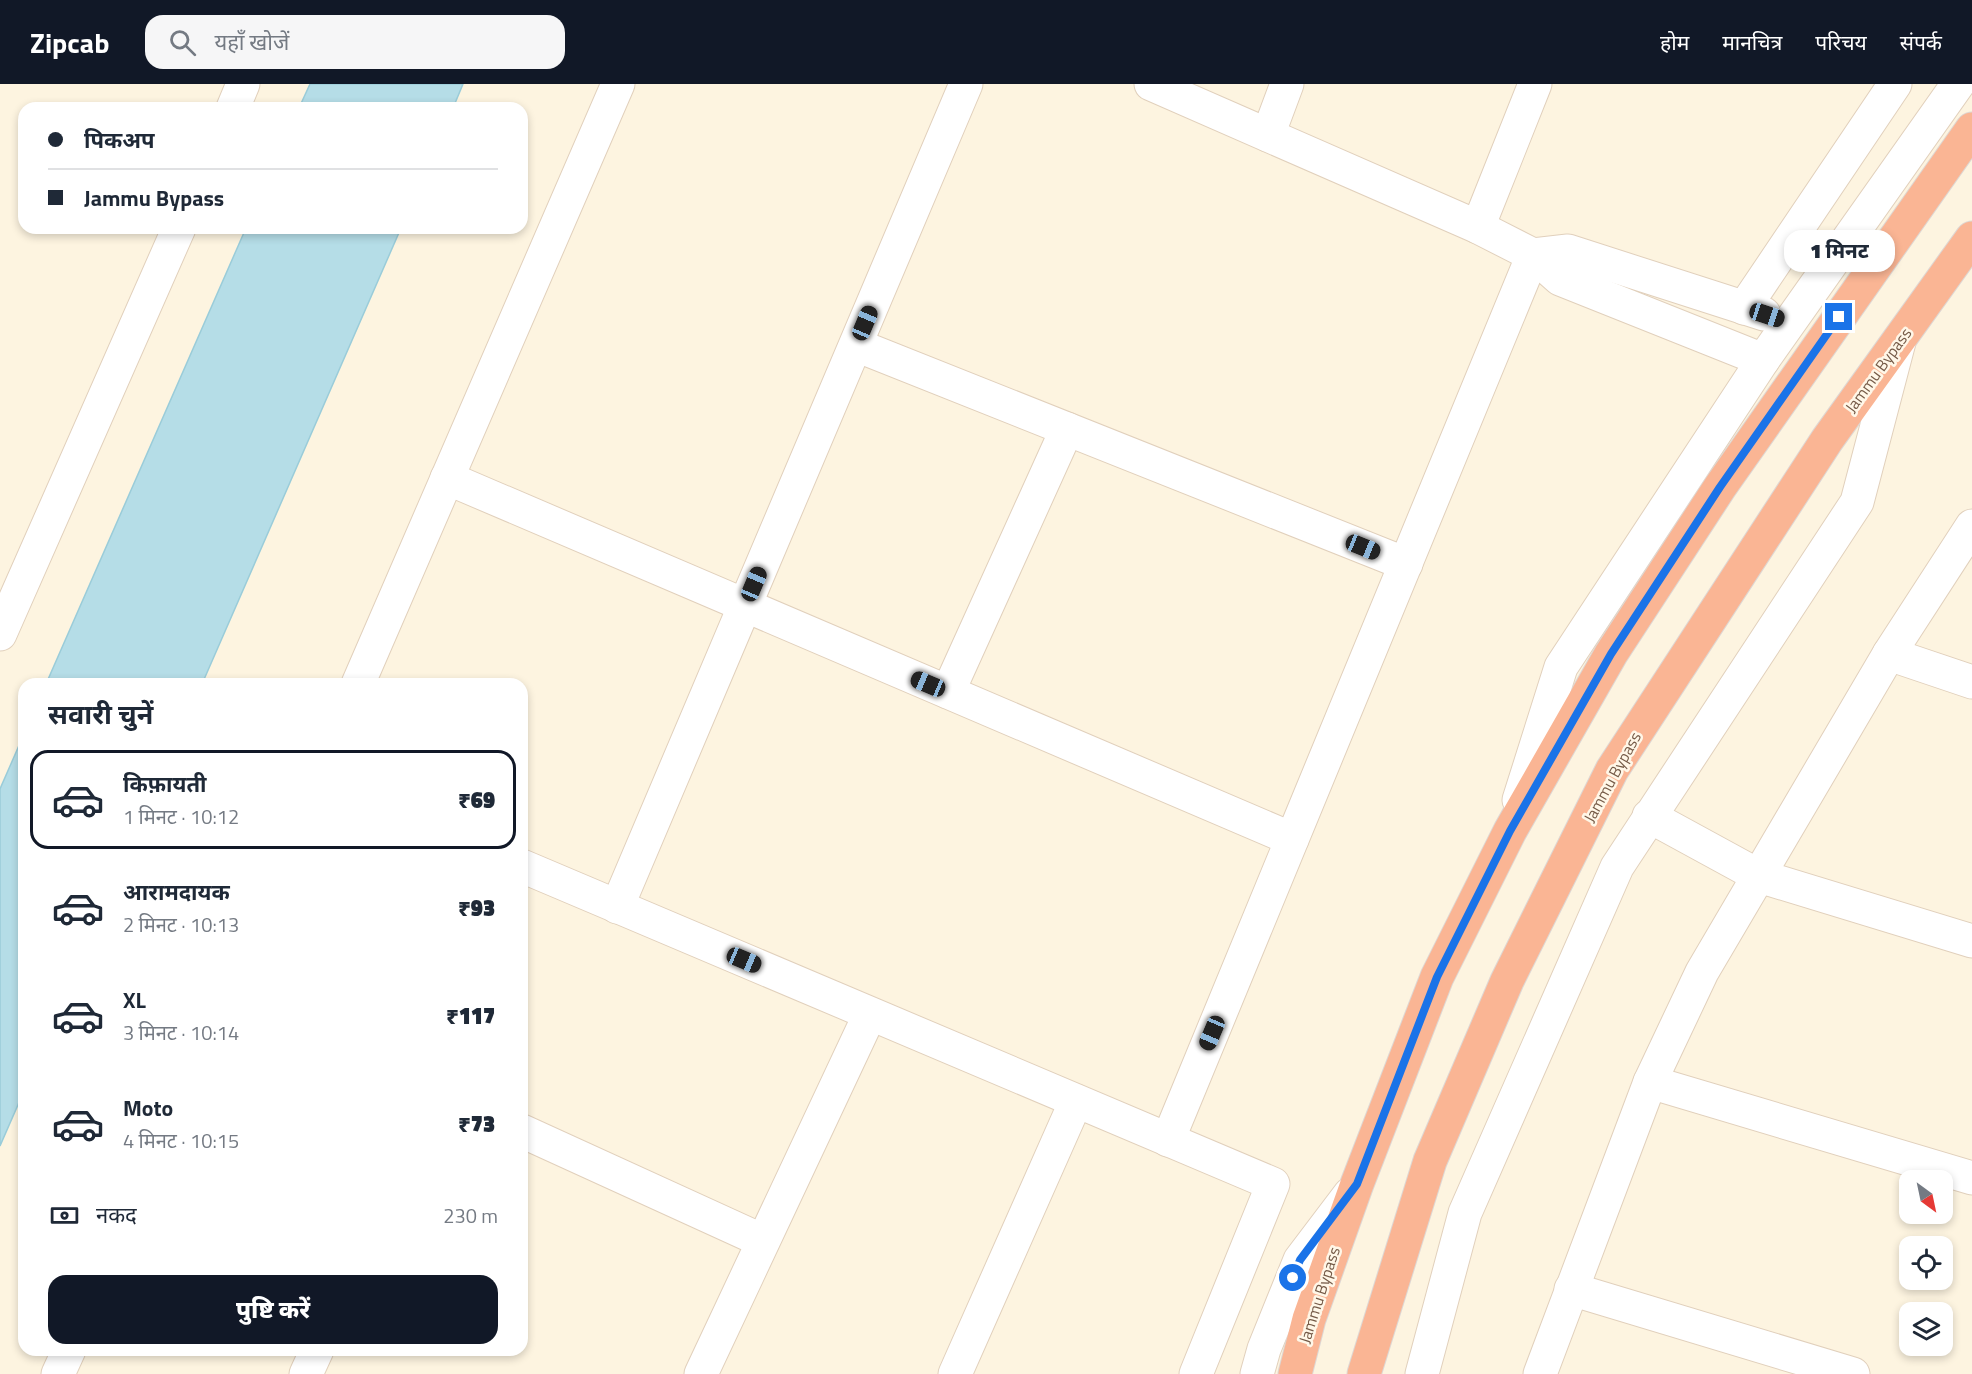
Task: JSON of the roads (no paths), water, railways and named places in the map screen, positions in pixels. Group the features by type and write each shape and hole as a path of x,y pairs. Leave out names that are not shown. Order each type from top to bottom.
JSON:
{"highway":[{"name":"Jammu Bypass","path":"1295,1374 1309,1318 1357,1184 1437,977 1510,831 1611,654 1720,487 1972,129"},
{"name":"Jammu Bypass","path":"1364,1374 1430,1161 1507,981 1612,770 1827,440 1972,238"}],"street":[{"path":"235,102 243,84"},
{"path":"361,678 618,84"},
{"path":"617,907 966,84"},
{"path":"1151,84 1478,226 1533,255 1560,279 1763,360"},
{"path":"1268,135 1287,84"},
{"path":"1478,226 1534,84"},
{"path":"1744,308 1895,84"},
{"path":"1510,831 1561,667 1763,360 1958,84"},
{"path":"0,634 176,234"},
{"path":"1533,255 1568,251 1789,322"},
{"path":"1168,1140 1533,255"},
{"path":"1422,1374 1465,1213 1612,878 1649,816 1857,502 1899,340"},
{"path":"856,345 1406,564"},
{"path":"948,692 1067,429"},
{"path":"447,478 1292,840"},
{"path":"1540,1374 1570,1289 1650,1082 1702,972 1889,654 1972,526"},
{"path":"1889,654 1972,682"},
{"path":"1649,816 1759,876 1972,941"},
{"path":"528,869 1273,1184 1196,1374"},
{"path":"701,1374 870,1014"},
{"path":"1650,1082 1972,1178"},
{"path":"955,1374 1076,1101"},
{"path":"528,1134 764,1241"},
{"path":"1257,1374 1300,1260 1357,1184"},
{"path":"1570,1289 1853,1374"},
{"path":"58,1374 66,1356"}],"water":[{"path":"310,84 463,84 456,102 302,102"},
{"path":"243,234 398,234 205,678 49,678"},
{"path":"18,748 18,1105 0,1146 0,789"}]}
